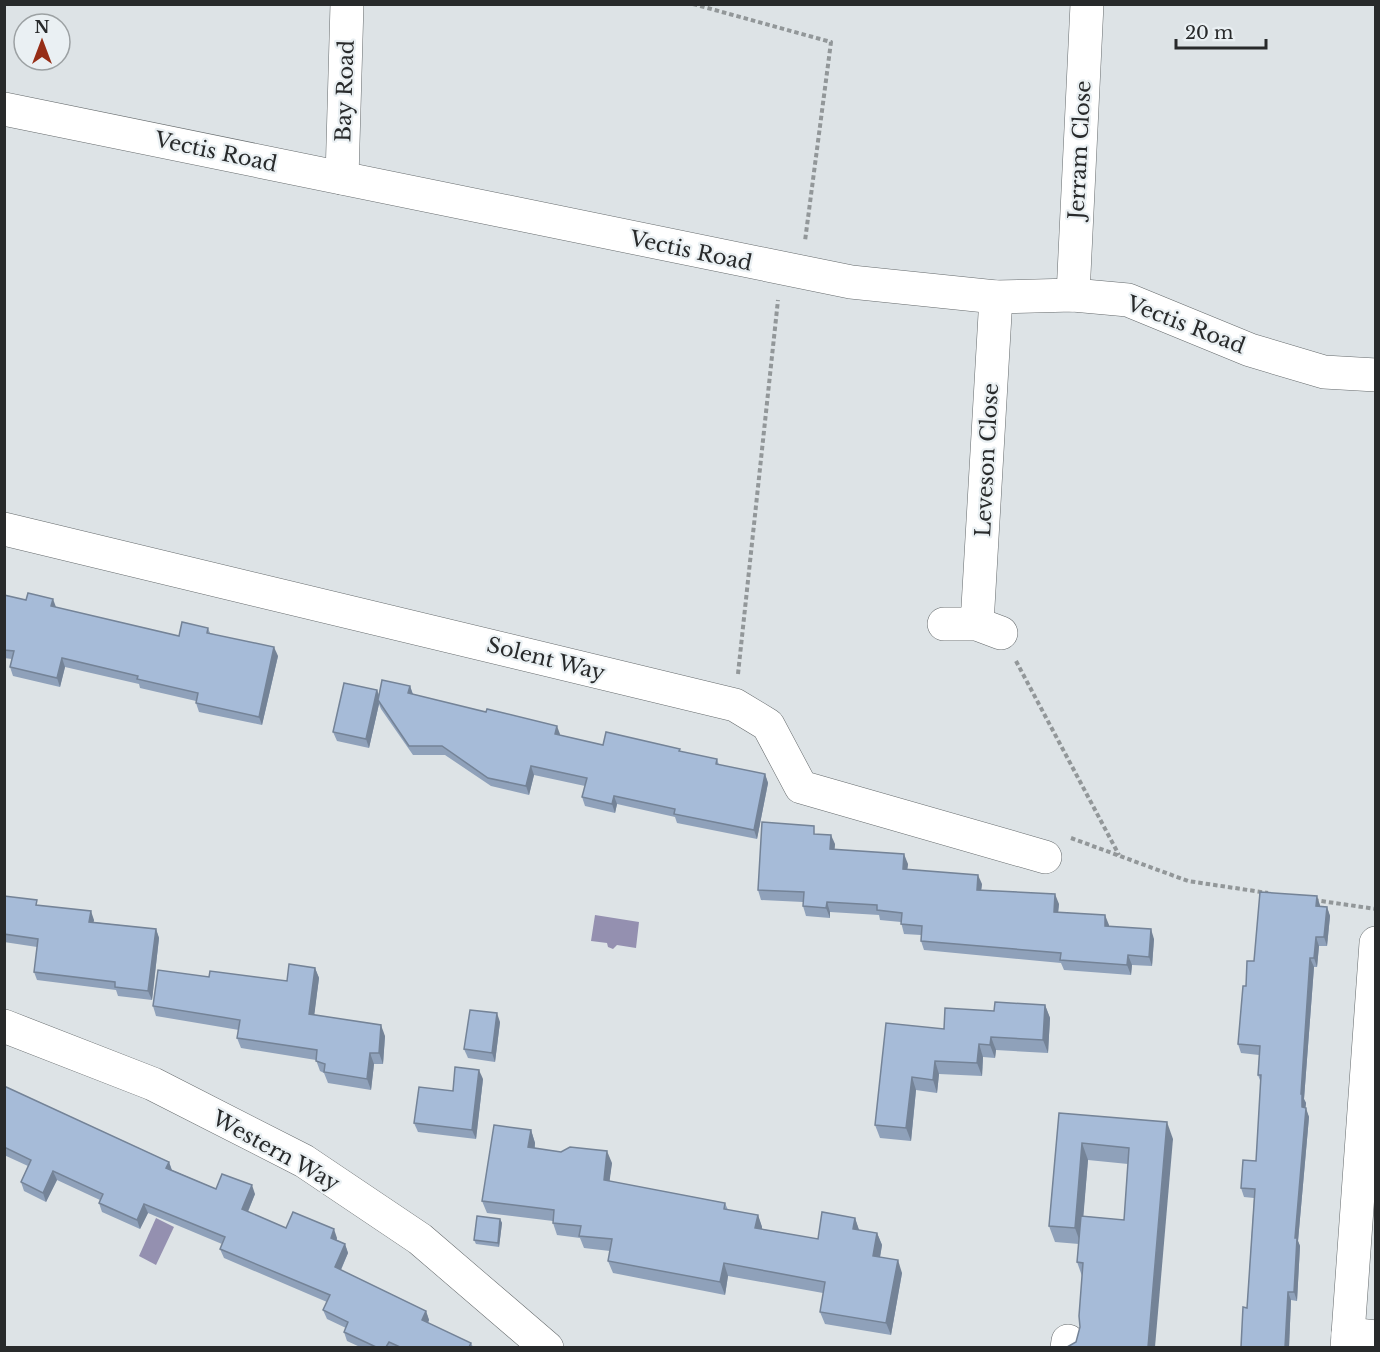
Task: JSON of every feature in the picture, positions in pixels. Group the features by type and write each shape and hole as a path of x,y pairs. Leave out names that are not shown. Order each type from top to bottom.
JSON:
{"street":[{"name":"Bay Road","path":"342,178 347,4"},
{"name":"Jerram Close","path":"1073,295 1087,4"},
{"name":"Vectis Road","path":"4,109 850,282 996,297 1073,295 1128,300 1250,350 1324,372 1376,375"},
{"name":"Leveson Close","path":"989,629 996,297"},
{"name":"Solent Way","path":"4,529 735,705 768,725 801,787 1045,857"},
{"path":"944,624 989,629"},
{"path":"1357,1340 1376,943"},
{"name":"Western Way","path":"4,1026 153,1084 304,1161 420,1239 547,1347"}],"path":[{"path":"693,4 831,42 805,242 789,271 779,299 735,705"},
{"path":"989,629 1120,856"},
{"path":"1045,857 1066,836 1188,881 1270,893"},
{"path":"1305,898 1376,909"}],"shaded area":[{"path":"595,915 639,922 636,948 617,945 613,949 608,947 607,943 591,941"},
{"path":"156,1218 174,1227 156,1265 139,1256"}],"building":[{"path":"28,593 53,599 51,606 179,636 182,622 208,628 207,633 274,647 259,717 196,703 198,693 62,658 57,678 10,667 14,651 4,650 4,595 26,600"},
{"path":"382,680 410,686 408,693 557,726 555,734 603,745 606,732 717,759 716,764 765,774 754,830 674,814 675,809 614,796 612,804 582,797 587,778 531,766 526,786 488,778 442,746 409,746 378,700"},
{"path":"344,683 377,690 366,739 333,732"},
{"path":"762,822 814,826 814,834 831,835 830,849 904,854 903,869 978,875 977,890 1055,894 1054,912 1105,915 1105,926 1151,929 1149,957 1128,955 1127,965 1060,960 1061,953 921,941 922,926 901,924 902,913 877,910 877,905 827,902 826,908 803,906 804,892 758,890"},
{"path":"1260,892 1317,896 1316,906 1327,907 1324,937 1316,937 1314,958 1310,958 1301,1094 1302,1107 1306,1108 1295,1238 1297,1238 1294,1292 1288,1292 1285,1347 1241,1347 1243,1307 1247,1308 1255,1189 1241,1188 1243,1160 1256,1161 1261,1075 1258,1075 1260,1046 1238,1044 1247,961 1254,961"},
{"path":"4,896 37,900 36,905 91,911 89,922 156,929 148,991 115,987 115,982 34,972 38,939 4,934"},
{"path":"289,964 315,968 309,1014 381,1025 379,1053 370,1053 367,1079 324,1072 325,1064 316,1061 317,1050 237,1038 240,1020 153,1006 158,970 209,977 210,971 287,981"},
{"path":"995,1002 1045,1005 1043,1040 991,1037 990,1045 979,1044 977,1063 935,1061 933,1080 912,1077 906,1128 875,1125 886,1023 944,1029 945,1008 994,1011"},
{"path":"470,1010 497,1013 492,1053 464,1049"},
{"path":"455,1067 479,1070 472,1130 414,1123 419,1087 453,1091"},
{"path":"4,1086 169,1162 166,1168 216,1189 222,1174 252,1185 242,1209 286,1228 293,1212 334,1229 331,1238 345,1244 335,1267 426,1311 422,1320 471,1343 469,1347 400,1347 389,1342 386,1347 376,1347 344,1332 348,1322 323,1310 330,1295 220,1249 225,1237 144,1204 137,1220 99,1203 103,1194 53,1171 43,1193 21,1182 31,1160 4,1147"},
{"path":"1059,1113 1167,1122 1148,1347 1067,1347 1076,1342 1080,1327 1083,1263 1077,1262 1081,1216 1124,1220 1129,1148 1082,1143 1075,1228 1049,1226"},
{"path":"494,1125 531,1130 528,1147 561,1152 570,1147 607,1151 604,1180 725,1203 724,1209 758,1215 755,1228 818,1239 822,1212 855,1218 853,1229 877,1233 873,1256 898,1260 886,1323 820,1312 825,1282 724,1263 720,1282 608,1261 612,1239 579,1236 581,1226 553,1223 554,1210 482,1201"},
{"path":"477,1216 500,1219 498,1243 474,1240"}]}
